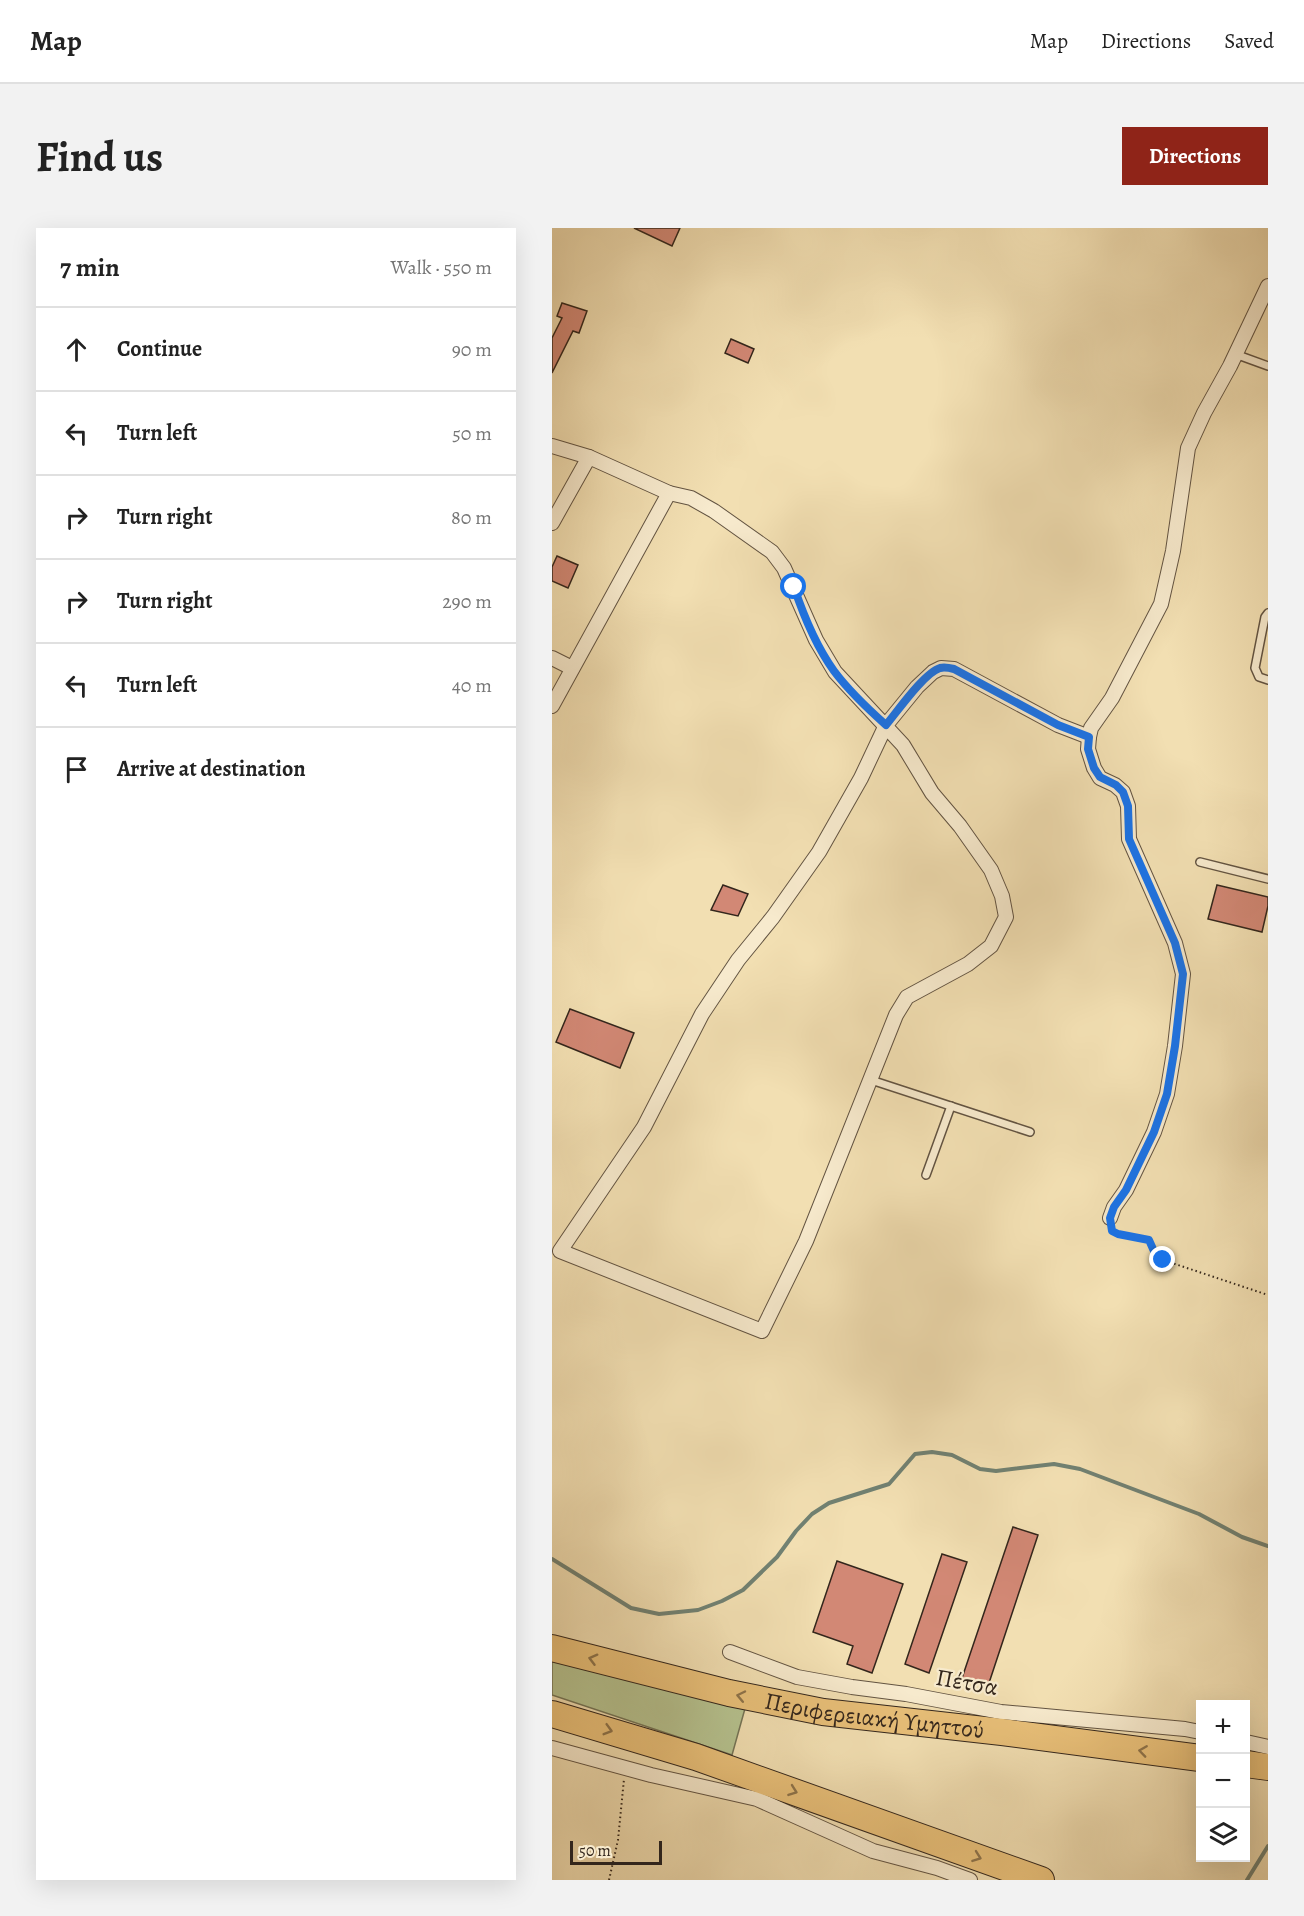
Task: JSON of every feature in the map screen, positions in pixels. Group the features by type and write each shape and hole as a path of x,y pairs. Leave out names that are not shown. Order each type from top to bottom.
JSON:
{"highway":[{"name":"Περιφερειακή Υμηττού","path":"552,1648 719,1691 823,1712 1196,1757"},
{"path":"552,1714 696,1757 1041,1880"},
{"path":"1250,1765 1268,1767"}],"street":[{"path":"1110,1218 1149,1142 1167,1094 1183,974 1175,943 1129,839 1128,806 1123,792 1116,785 1100,777 1094,768 1088,749 1089,737 1091,728 1112,698 1161,604 1173,551 1188,448 1268,286"},
{"path":"552,446 589,457 669,493 691,498 714,511 772,552 784,568 812,632 835,672 864,705 886,725 903,744 932,792 960,826 991,870 1002,896 1005,917 991,945 984,952 968,964 907,998 897,1015 806,1241 762,1331 560,1251 644,1127 702,1014 738,960 773,917 819,852 866,769 886,725 917,687 933,672 947,668 964,673 1058,725 1089,737"},
{"path":"552,523 589,457"},
{"path":"552,706 669,493"},
{"path":"552,657 572,668"},
{"name":"Πέτσα","path":"730,1652 797,1677 1001,1712 1196,1732"},
{"path":"1250,1743 1268,1747"},
{"path":"552,1748 626,1769 757,1799 873,1851 938,1868 970,1880"}],"lane":[{"path":"1235,354 1268,366"},
{"path":"1268,613 1265,617 1255,668 1259,677 1268,680"},
{"path":"1200,862 1268,879"},
{"path":"871,1080 1030,1132"},
{"path":"926,1175 951,1106"}],"path":[{"path":"1110,1218 1112,1231 1149,1240 1157,1258 1268,1296"},
{"path":"609,1880 618,1840 626,1769"}],"green space":[{"path":"552,1656 746,1705 732,1755 552,1695"}],"building":[{"path":"634,228 680,228 672,246"},
{"path":"562,303 587,311 579,333 573,331 552,373 552,338 562,318 557,316"},
{"path":"731,339 754,349 748,363 725,353"},
{"path":"557,556 578,565 568,588 552,581 552,567"},
{"path":"723,885 748,894 738,916 711,910"},
{"path":"1217,885 1268,897 1262,932 1208,919"},
{"path":"570,1009 634,1033 620,1068 556,1042"},
{"path":"1013,1527 1038,1535 988,1686 962,1678"},
{"path":"942,1554 967,1562 929,1673 905,1664"},
{"path":"837,1561 903,1584 872,1673 847,1664 853,1646 813,1632"}],"waterway":[{"path":"552,1559 631,1608 659,1614 698,1610 743,1590 777,1557 812,1514 829,1503 889,1484 915,1454 932,1452 952,1455 980,1469 996,1471 1054,1464 1080,1469 1199,1514 1242,1537 1268,1546"},
{"path":"1247,1880 1268,1846"}],"route":[{"path":"794,587 804,616 835,672 864,705 886,725 917,687 933,672 941,668 954,669 1058,725 1089,737 1088,749 1094,768 1100,777 1116,785 1123,792 1128,806 1129,839 1175,943 1183,974 1167,1094 1154,1132 1126,1190 1114,1207 1109,1223 1112,1231 1118,1234 1149,1240 1157,1258 1163,1260"}]}
